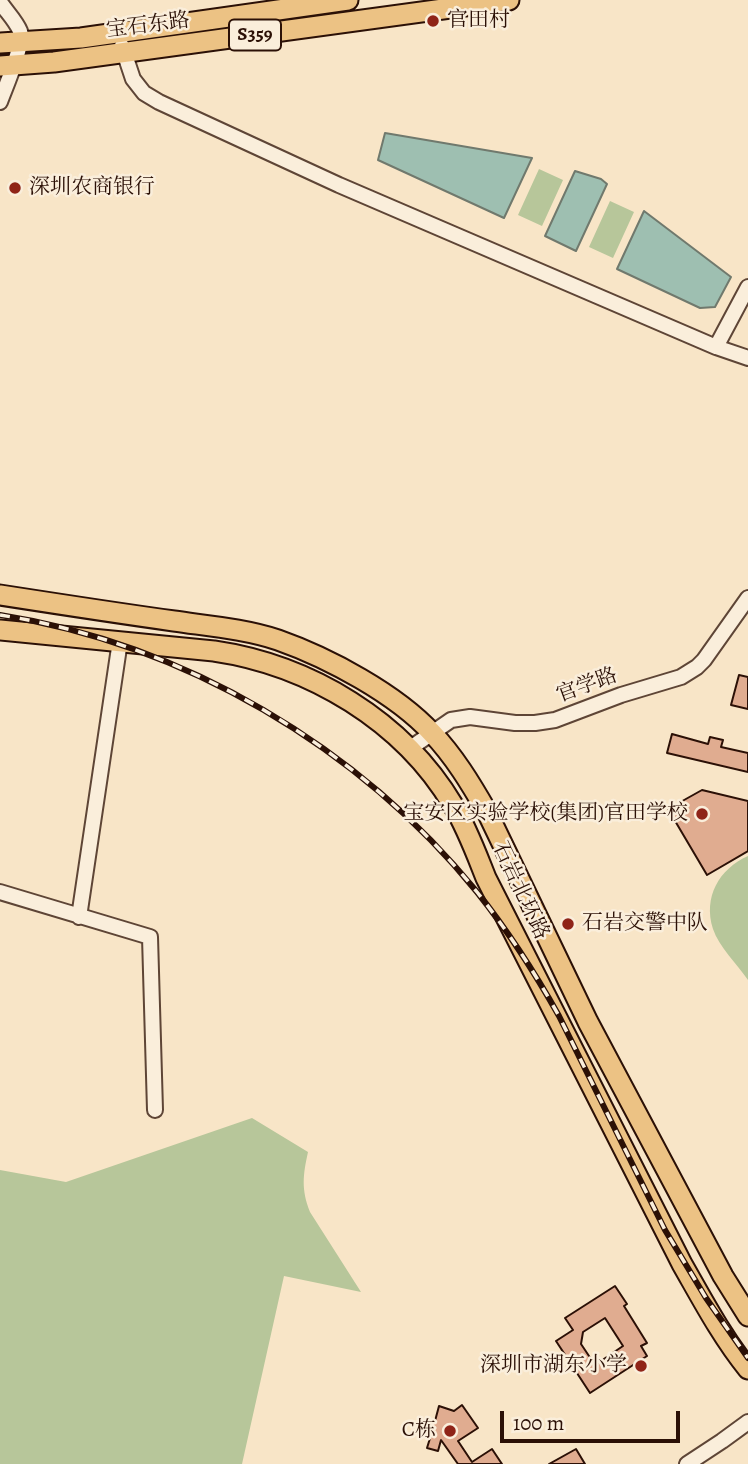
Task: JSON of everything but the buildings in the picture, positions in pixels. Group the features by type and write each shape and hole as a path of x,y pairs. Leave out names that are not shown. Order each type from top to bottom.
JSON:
{"main road":[{"name":"宝石东路","path":"7,40 81,38 307,3 348,0"},
{"name":"宝石东路","path":"7,65 54,62 509,0"},
{"name":"石岩北环路","path":"0,595 233,630 277,640 330,662 357,677 390,698 432,733 472,785 487,811 588,1022 723,1276 748,1316"},
{"name":"石岩北环路","path":"0,630 238,654 273,664 348,700 377,720 409,749 435,778 458,814 486,878 682,1264 707,1308 748,1369"}],"street":[{"path":"0,2 19,29 7,40 7,65 0,102"},
{"path":"118,33 133,79 144,93 159,102 339,185 716,347 748,358"},
{"path":"716,347 748,287"},
{"name":"官学路","path":"409,749 451,720 470,718 535,723 555,720 621,695 681,677 704,660 748,598"},
{"path":"79,917 120,641"},
{"path":"0,892 149,937 155,1110"},
{"path":"687,1464 748,1422"}],"green space":[{"path":"539,169 563,180 542,226 518,215"},
{"path":"610,201 634,212 613,258 589,247"},
{"path":"748,856 748,980 716,936 710,917 710,906 716,885 722,876"},
{"path":"252,1118 308,1152 304,1182 310,1212 361,1292 284,1276 242,1464 0,1464 0,1170 66,1182"}],"shaded area":[{"path":"385,133 532,158 504,218 378,160"},
{"path":"575,171 601,179 607,184 576,251 545,236"},
{"path":"644,211 731,277 715,307 700,308 617,269"}],"railway":[{"path":"0,615 69,629 136,650 201,677 264,710 323,748 379,792 430,840 477,892 540,984 559,1016 665,1230 706,1298 748,1358"}],"place":[{"name":"官田村","path":"433,21"},
{"name":"深圳农商银行","path":"15,188"},
{"name":"宝安区实验学校(集团)官田学校","path":"702,814"},
{"name":"石岩交警中队","path":"568,924"},
{"name":"深圳市湖东小学","path":"641,1366"},
{"name":"C栋","path":"450,1431"}]}
